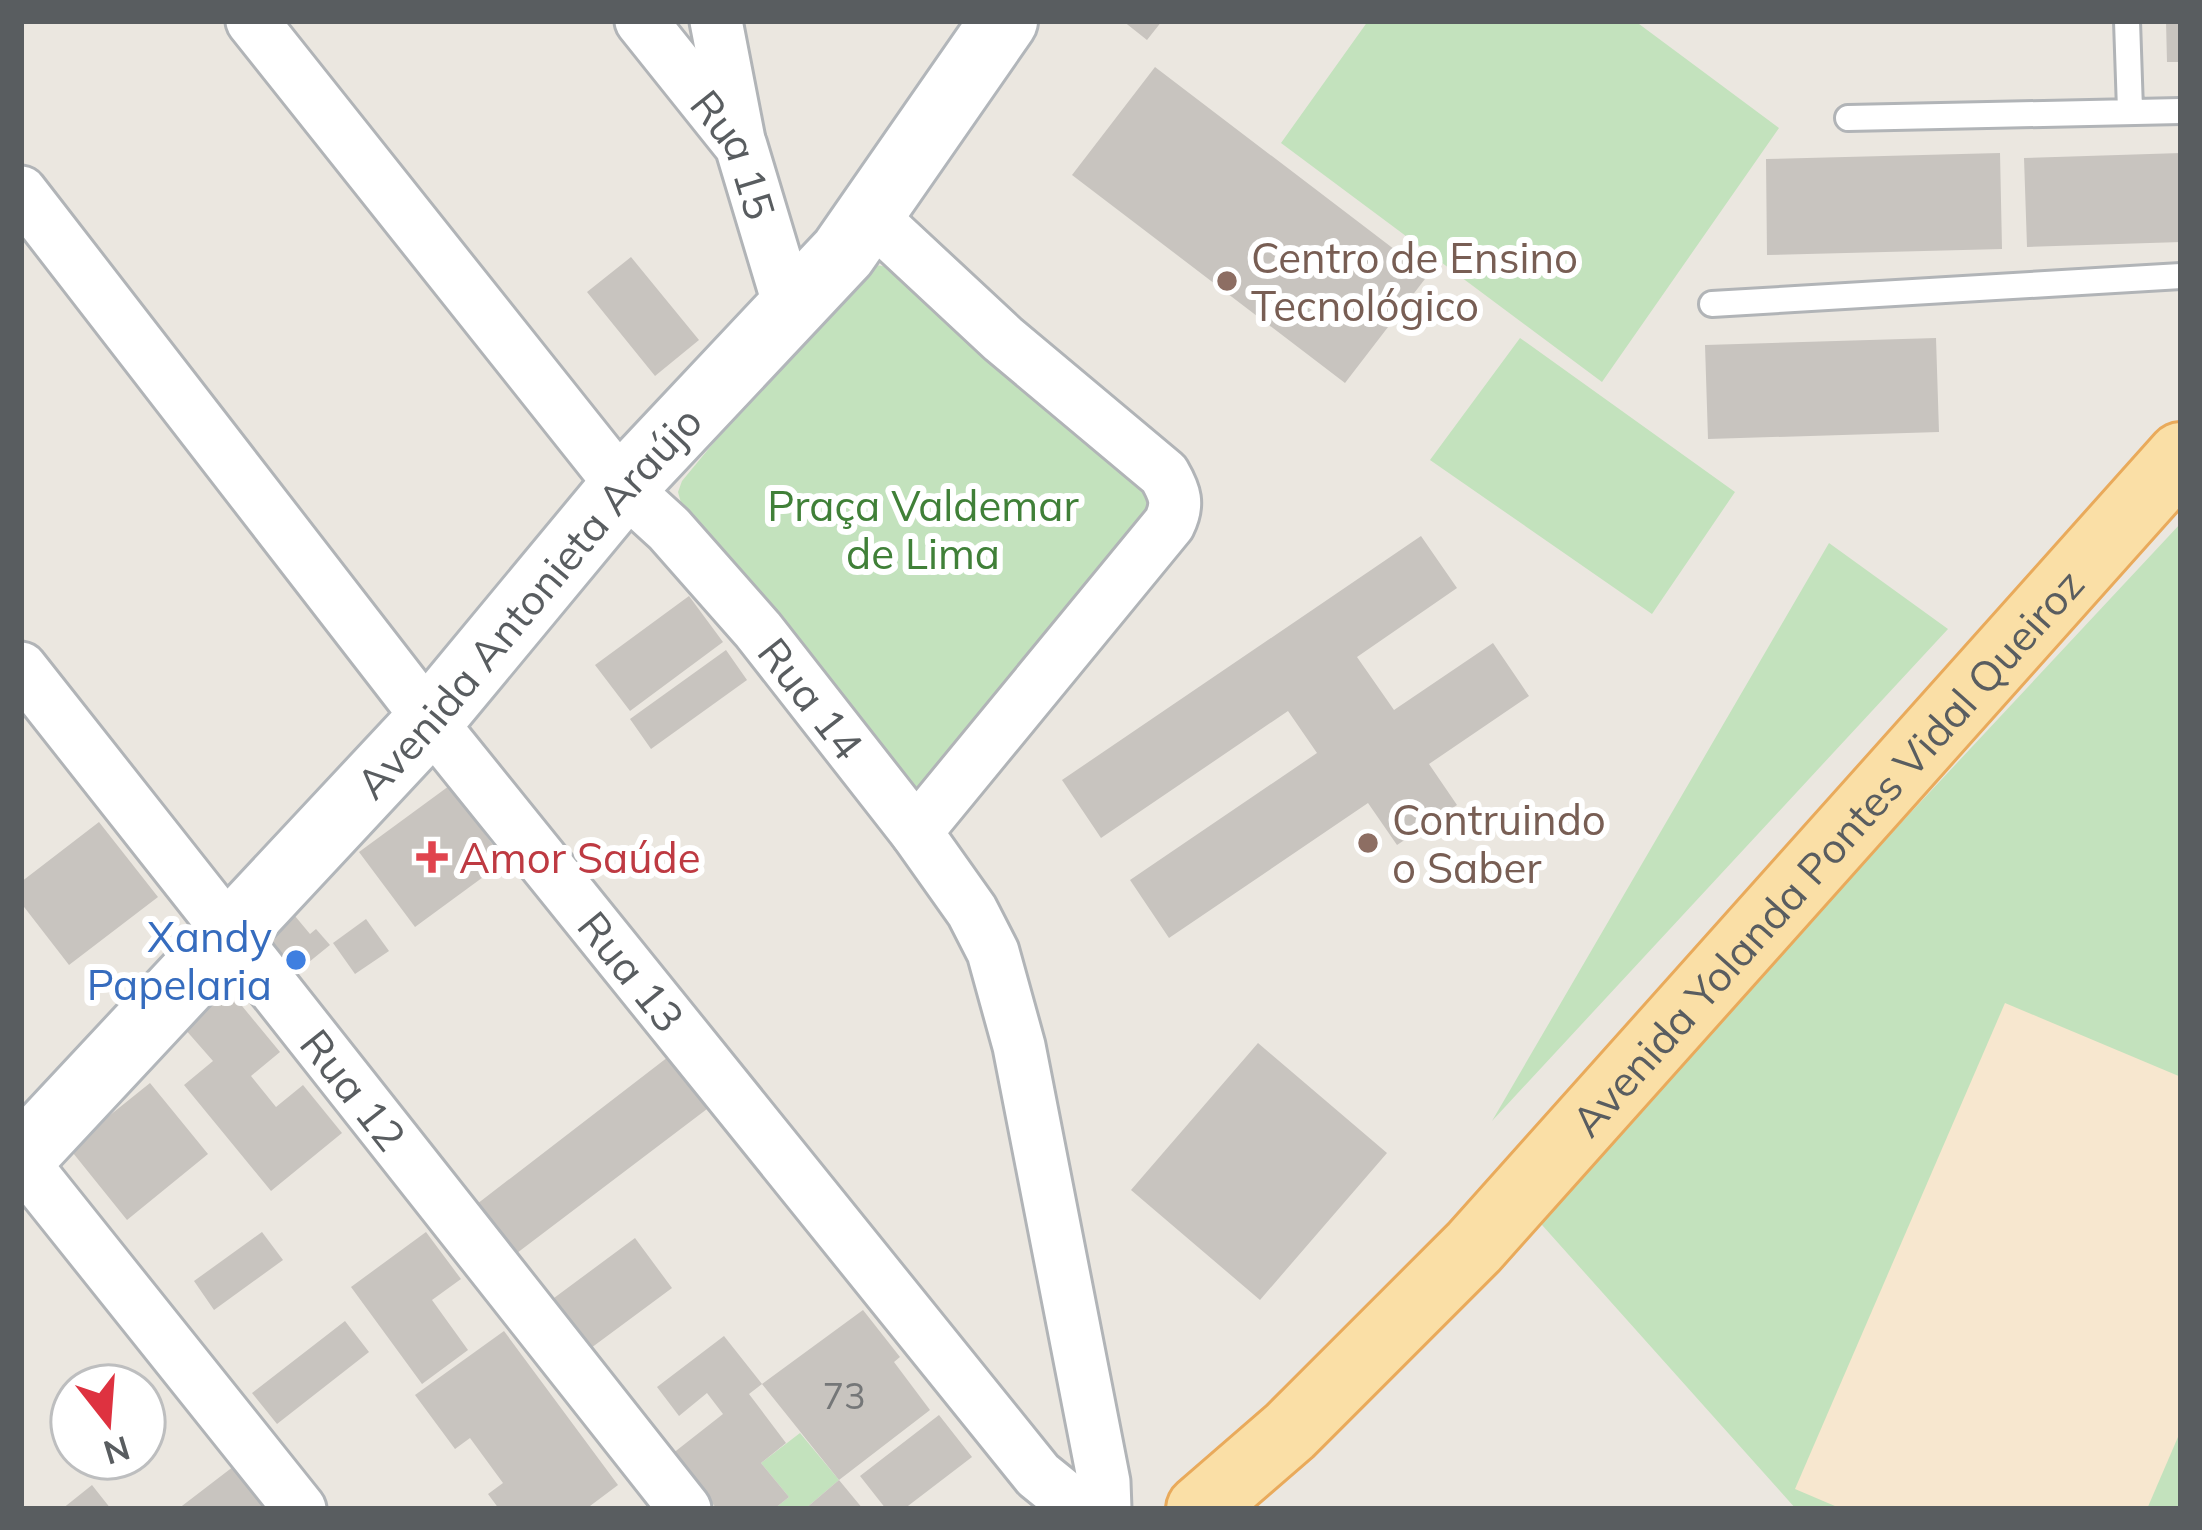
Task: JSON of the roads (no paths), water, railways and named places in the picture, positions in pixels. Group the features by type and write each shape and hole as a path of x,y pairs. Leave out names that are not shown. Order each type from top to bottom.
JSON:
{"main road":[{"name":"Avenida Yolanda Pontes Vidal Queiroz","path":"1290,1431 1474,1247 2181,456"},
{"path":"1200,1509 1290,1431"},
{"path":"1243,1509 1290,1431"}],"street":[{"name":"Rua 14","path":"252,21 623,487 758,630 972,911 993,952 1005,991 1104,1482 1105,1509"},
{"name":"Rua 15","path":"640,21 741,146 790,309"},
{"path":"716,21 741,146"},
{"name":"Avenida Antonieta Araújo","path":"21,1159 429,721 623,487 843,253 1004,21"},
{"name":"Rua 13","path":"21,192 429,721 1038,1475 1080,1509"},
{"path":"871,216 1003,339 1164,474 1175,494 1175,512 1168,524 916,832"},
{"name":"Rua 12","path":"21,668 685,1509"},
{"path":"21,1159 300,1509"}],"lane":[{"path":"2127,21 2131,110"},
{"path":"1848,118 2181,111"},
{"path":"1712,304 2181,275"}],"place":[{"name":"Centro de Ensino Tecnológico","path":"1227,281"},
{"name":"Contruindo o Saber","path":"1368,843"},
{"name":"Amor Saúde","path":"432,857"},
{"name":"Xandy Papelaria","path":"296,960"}],"park label":[{"name":"Praça Valdemar de Lima","path":"923,529"}]}
